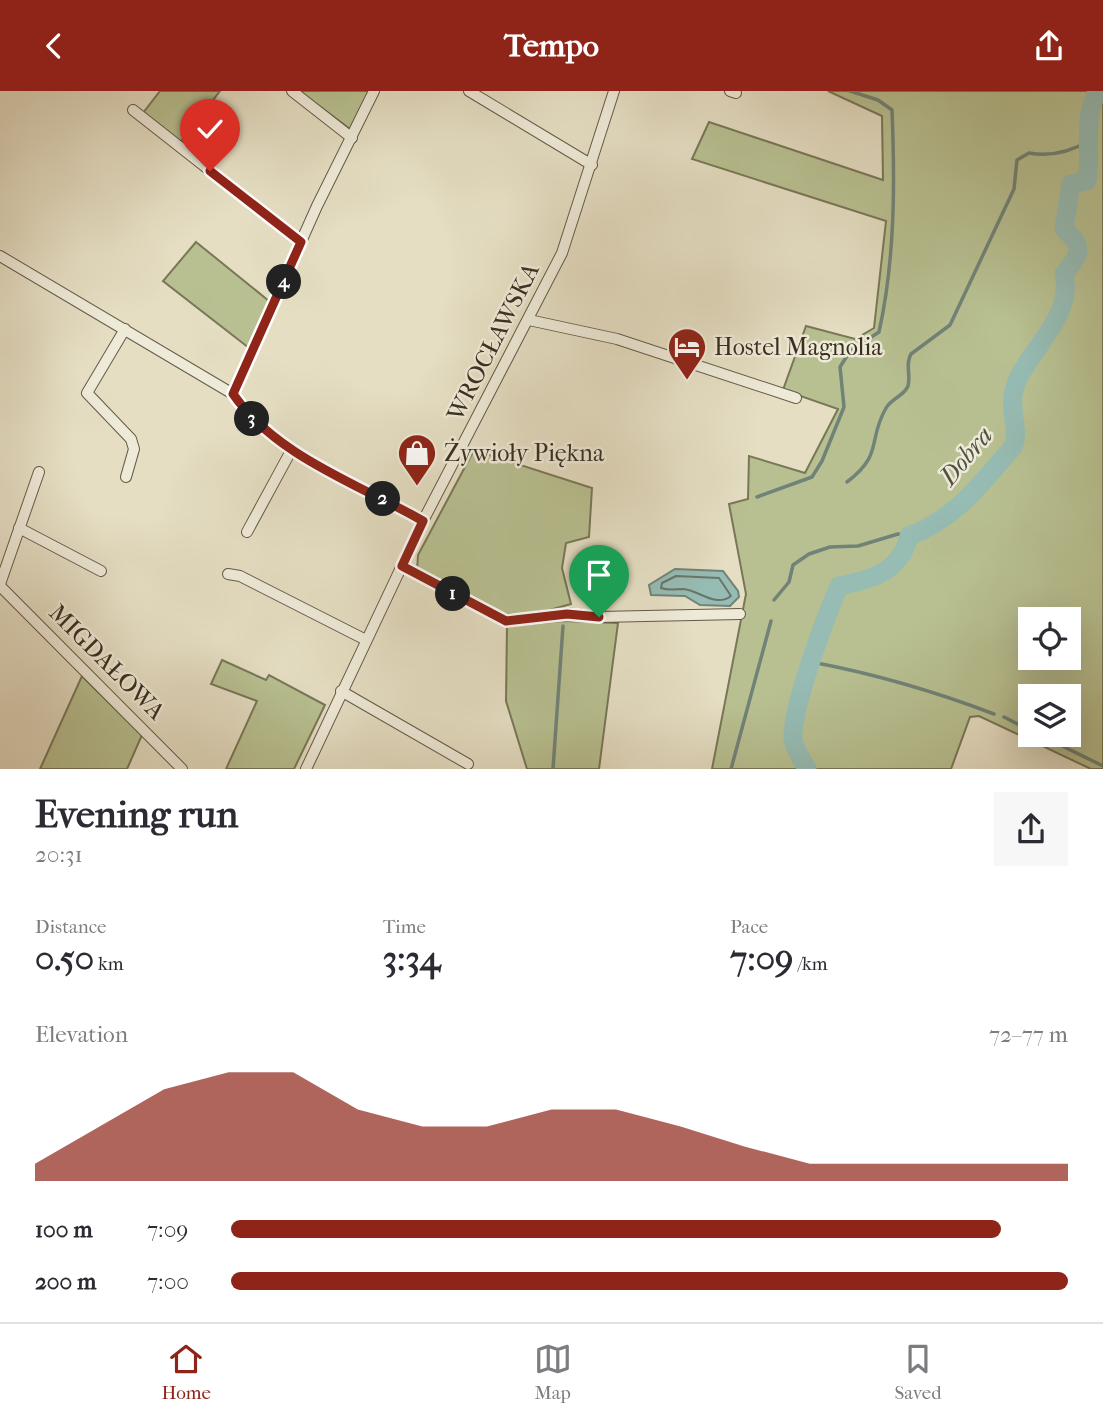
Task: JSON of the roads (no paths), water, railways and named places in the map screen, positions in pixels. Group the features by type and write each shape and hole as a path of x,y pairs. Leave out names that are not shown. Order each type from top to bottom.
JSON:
{"street":[{"path":"292,91 352,138"},
{"path":"233,394 301,242 374,91"},
{"path":"469,91 592,165"},
{"name":"WROCŁAWSKA","path":"306,769 423,521 562,253 614,91"},
{"path":"133,110 301,242"},
{"path":"0,255 233,394 255,422 292,449 423,521"},
{"path":"529,320 617,339 796,398"},
{"path":"124,329 87,393 131,439 134,449 125,477"},
{"path":"247,532 292,449"},
{"name":"MIGDAŁOWA","path":"39,472 0,585 182,769"},
{"path":"19,529 102,571"},
{"path":"402,566 506,621 567,614 599,617 740,614"},
{"path":"228,574 240,576 366,640"},
{"path":"341,691 468,764"}],"water":[{"path":"675,569 723,571 738,591 739,597 730,606 700,605 685,596 651,595 649,585"}],"waterway":[{"path":"757,497 812,477 822,461 844,407 840,367 850,351 879,332 893,222 892,110 878,100 850,91"},
{"name":"Dobra","path":"807,769 794,743 794,725 810,663 839,586 873,577 891,566 899,558 909,536 926,529 954,510 1013,447 1016,431 1013,406 1015,386 1059,315 1065,288 1064,274 1077,256 1075,241 1064,229 1071,184 1087,181 1090,112 1098,91"},
{"path":"847,482 859,472 871,455 886,408 908,386 908,362 911,354 950,325 1014,189 1017,160 1029,153 1060,153 1089,141"},
{"path":"774,600 789,582 793,565 809,554 830,547 858,546 898,534 909,536"},
{"path":"731,769 771,621"},
{"path":"553,769 563,626"},
{"path":"812,662 904,684 994,714"},
{"path":"1004,717 1018,724"},
{"path":"1064,747 1103,766"}],"place":[{"name":"Hostel Magnolia","path":"687,381"},
{"name":"Żywioły Piękna","path":"417,487"}]}
